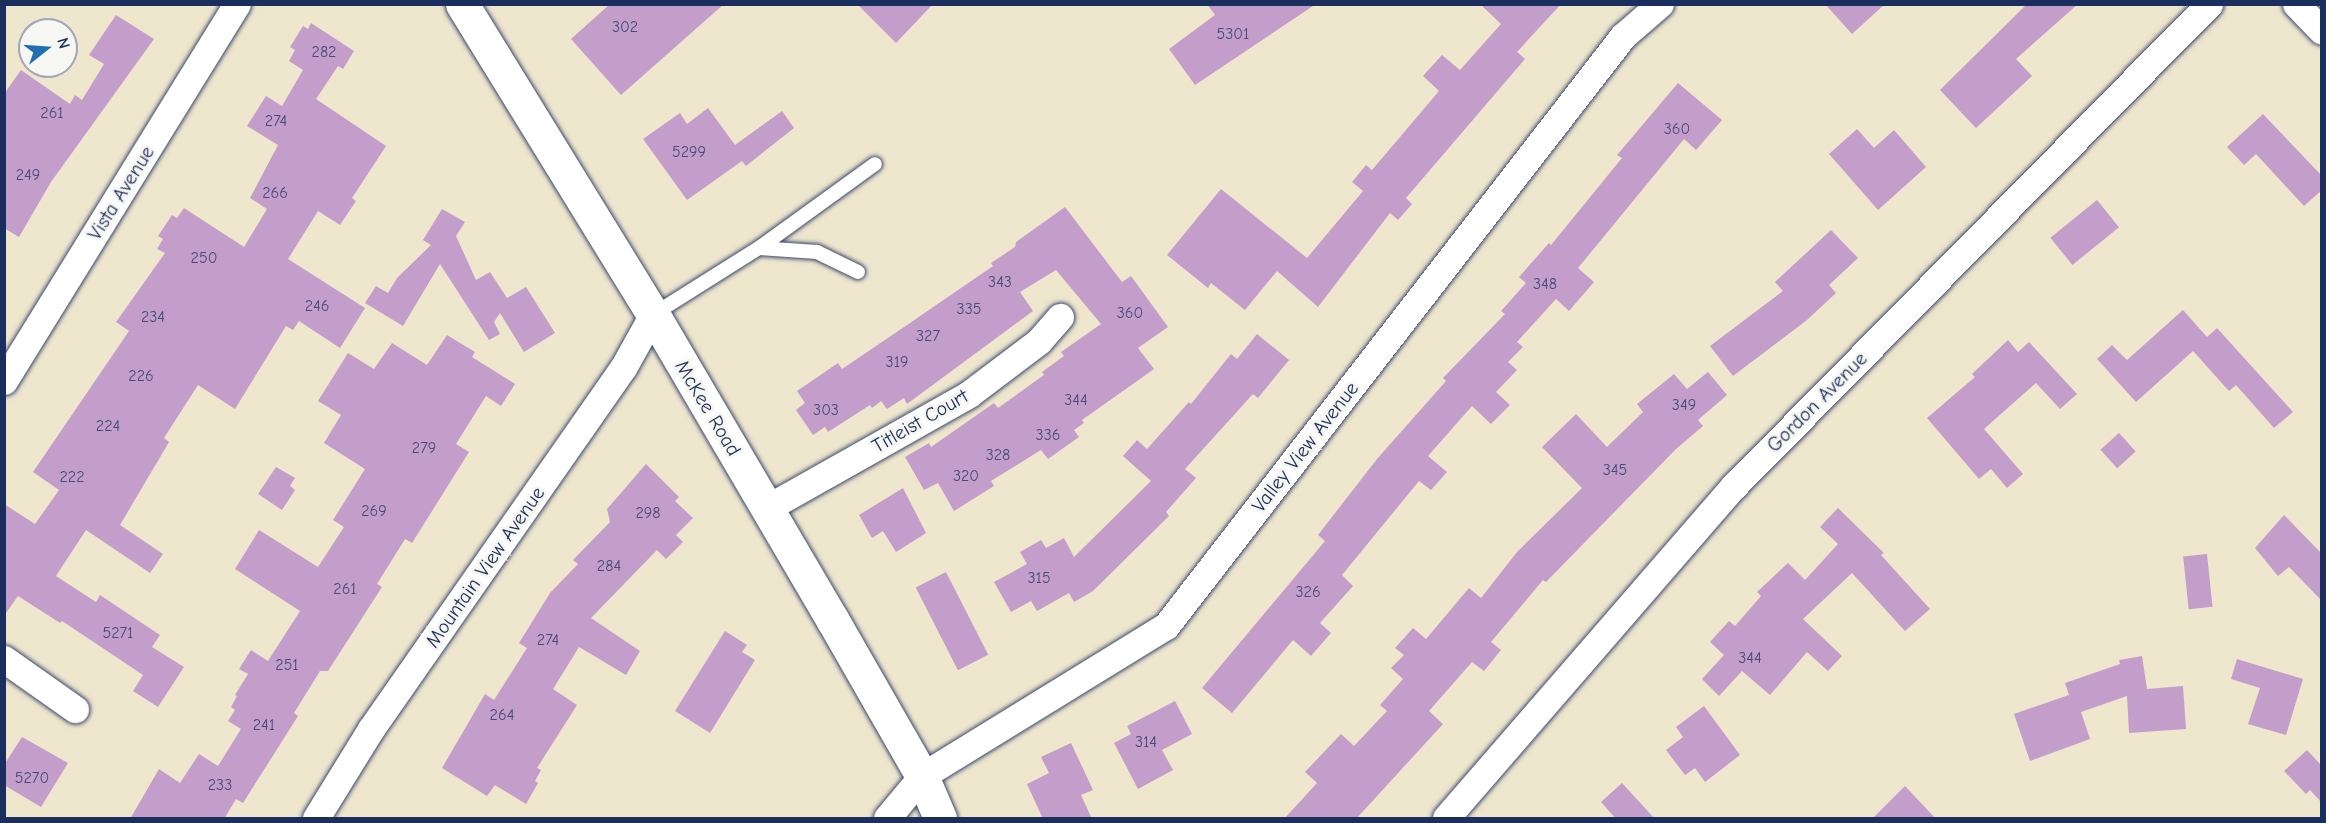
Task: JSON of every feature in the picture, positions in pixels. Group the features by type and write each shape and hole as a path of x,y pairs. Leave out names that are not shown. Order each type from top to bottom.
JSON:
{"street":[{"name":"McKee Road","path":"462,4 767,508 922,776 940,819"},
{"name":"Valley View Avenue","path":"887,819 922,776 1166,626 1623,36 1659,4"},
{"name":"Gordon Avenue","path":"1446,819 1734,486 2209,4"},
{"path":"2296,4 2322,30"},
{"name":"Vista Avenue","path":"4,381 231,7"},
{"name":"Mountain View Avenue","path":"316,819 371,729 623,368 652,315"},
{"name":"Titleist Court","path":"767,508 969,394 1039,341 1060,317"},
{"path":"4,659 75,709"}],"lane":[{"path":"652,315 759,249 875,164"},
{"path":"759,249 817,252 858,272"}],"building":[{"path":"610,4 724,4 621,95 571,39"},
{"path":"857,4 933,4 896,43"},
{"path":"1207,4 1316,4 1195,85 1169,49 1215,15"},
{"path":"1480,4 1561,4 1517,52 1525,59 1406,198 1412,204 1398,220 1390,213 1318,307 1277,271 1245,310 1211,283 1208,288 1167,255 1221,189 1307,258 1363,191 1352,182 1366,165 1372,170 1439,91 1423,76 1442,55 1460,70 1501,24"},
{"path":"1825,4 1885,4 1852,34"},
{"path":"2027,4 2078,4 2016,59 2032,76 1976,128 1940,90"},
{"path":"116,15 154,39 51,182 19,237 4,228 4,94 18,74 18,78 33,78 70,104 75,95 82,100 104,64 89,55"},
{"path":"311,23 354,51 343,69 338,66 316,99 386,146 352,198 356,201 340,225 318,211 288,259 365,308 340,348 299,321 293,330 286,326 235,409 198,385 164,438 169,442 120,525 163,554 150,573 86,530 56,576 96,602 100,595 160,635 152,647 184,667 158,707 133,691 143,675 62,621 60,623 18,596 4,616 4,504 35,524 59,490 33,472 129,331 116,322 165,253 157,249 163,239 158,236 172,215 177,218 184,208 244,247 267,209 250,198 278,145 247,126 266,96 282,106 303,70 289,61 295,50 290,47 303,26 308,29"},
{"path":"1678,83 1722,120 1696,150 1684,139 1578,268 1594,282 1569,311 1556,299 1517,342 1523,347 1508,362 1517,370 1496,392 1510,405 1491,424 1472,406 1428,456 1447,472 1431,490 1419,481 1342,575 1353,586 1320,623 1331,633 1311,656 1293,640 1232,713 1202,688 1325,541 1318,535 1377,459 1446,381 1443,378 1505,314 1501,311 1526,283 1519,277 1549,243 1551,245 1622,158 1617,155"},
{"path":"708,108 735,145 782,111 794,128 746,166 742,161 687,200 643,139 680,113 687,124"},
{"path":"2263,114 2322,176 2322,190 2304,206 2256,154 2244,165 2227,147"},
{"path":"1857,129 1874,148 1894,130 1926,167 1878,210 1829,154"},
{"path":"2097,200 2119,227 2072,265 2050,238"},
{"path":"1065,207 1122,282 1131,276 1168,327 1138,348 1154,369 1082,420 1084,423 1074,430 1079,437 1048,459 1041,450 991,481 994,486 954,511 938,483 924,490 905,457 929,443 931,447 994,403 998,408 1044,375 1042,372 1064,356 1061,352 1101,324 1056,270 1020,292 1033,311 907,404 904,398 887,409 881,401 872,408 870,405 828,432 825,427 813,435 796,410 805,403 797,391 838,363 842,369 910,323 993,266 991,263 1015,247 1016,242"},
{"path":"442,209 465,222 456,236 476,280 490,272 507,298 526,287 555,333 524,352 500,313 494,322 500,334 489,340 440,264 403,326 365,303 376,286 388,293 397,278 431,245 423,240"},
{"path":"1831,230 1858,258 1829,285 1836,293 1807,320 1733,376 1710,346 1783,291 1775,282"},
{"path":"2183,310 2207,337 2217,328 2293,412 2274,428 2236,385 2229,391 2193,351 2136,402 2097,359 2112,345 2127,360"},
{"path":"1257,334 1289,360 1258,398 1253,394 1185,469 1196,478 1166,512 1169,516 1093,591 1074,602 1069,593 1037,611 1031,601 1011,612 994,582 1027,564 1020,552 1041,540 1046,548 1064,538 1074,557 1151,481 1123,456 1137,440 1147,449 1189,402 1191,404 1231,354 1237,359"},
{"path":"447,335 475,352 472,357 515,384 501,406 486,396 456,444 469,452 412,543 405,539 377,584 382,587 328,671 320,671 294,713 298,716 243,803 236,799 224,819 130,819 159,769 180,783 199,754 218,766 241,729 228,721 235,710 231,707 237,696 235,695 248,674 239,669 251,650 268,661 300,611 235,569 259,530 318,567 344,527 333,520 365,469 324,443 341,415 318,401 348,353 374,369 392,343 427,365"},
{"path":"2008,340 2018,352 2029,342 2077,394 2060,409 2036,383 1984,429 2023,474 2007,488 1991,469 1979,479 1927,418 1975,377 1972,374"},
{"path":"1708,372 1727,395 1698,420 1703,426 1676,449 1546,582 1543,580 1491,642 1501,650 1484,671 1472,662 1429,711 1443,724 1356,819 1284,819 1317,783 1305,772 1341,734 1354,746 1387,711 1380,705 1403,679 1391,668 1404,655 1395,648 1413,628 1426,639 1469,588 1481,598 1517,552 1582,488 1542,447 1576,414 1607,447 1643,412 1637,404 1674,374 1687,389"},
{"path":"2119,433 2136,452 2117,468 2100,450"},
{"path":"646,464 679,497 675,501 693,518 676,535 683,542 666,559 657,550 591,618 640,651 626,675 579,647 553,689 577,705 537,768 541,770 535,781 538,783 526,804 495,785 487,796 442,768 485,694 494,700 527,648 519,643 550,593 578,564 573,560 610,522 607,509"},
{"path":"276,467 295,478 290,486 295,490 282,510 258,494"},
{"path":"903,488 926,533 896,552 883,531 872,538 859,515"},
{"path":"1838,508 1884,553 1881,555 1930,609 1905,631 1852,573 1803,619 1842,656 1828,671 1807,652 1770,695 1742,671 1719,696 1702,679 1724,655 1710,642 1729,621 1735,626 1761,596 1757,592 1788,563 1805,580 1838,544 1820,527"},
{"path":"2284,515 2322,554 2322,601 2289,567 2278,576 2255,548"},
{"path":"2207,554 2213,607 2189,609 2183,557"},
{"path":"946,572 988,655 958,670 916,587"},
{"path":"725,631 747,645 742,652 755,660 710,733 675,711"},
{"path":"2142,656 2147,689 2183,686 2186,729 2129,733 2127,696 2081,712 2090,739 2030,761 2014,714 2069,695 2065,683 2120,664 2119,660"},
{"path":"2237,659 2303,679 2286,735 2248,724 2260,688 2231,679"},
{"path":"1175,701 1192,734 1162,750 1173,770 1138,789 1114,743 1131,734 1127,726"},
{"path":"1704,706 1740,755 1705,782 1695,768 1685,775 1666,750 1683,737 1676,727"},
{"path":"22,737 68,763 41,807 4,785 4,765"},
{"path":"1071,743 1093,790 1081,795 1092,819 1043,819 1027,784 1049,773 1041,757"},
{"path":"2307,750 2322,766 2322,803 2310,790 2306,794 2284,771"},
{"path":"1622,783 1655,819 1616,819 1601,802"},
{"path":"1905,786 1936,819 1872,819"}]}
